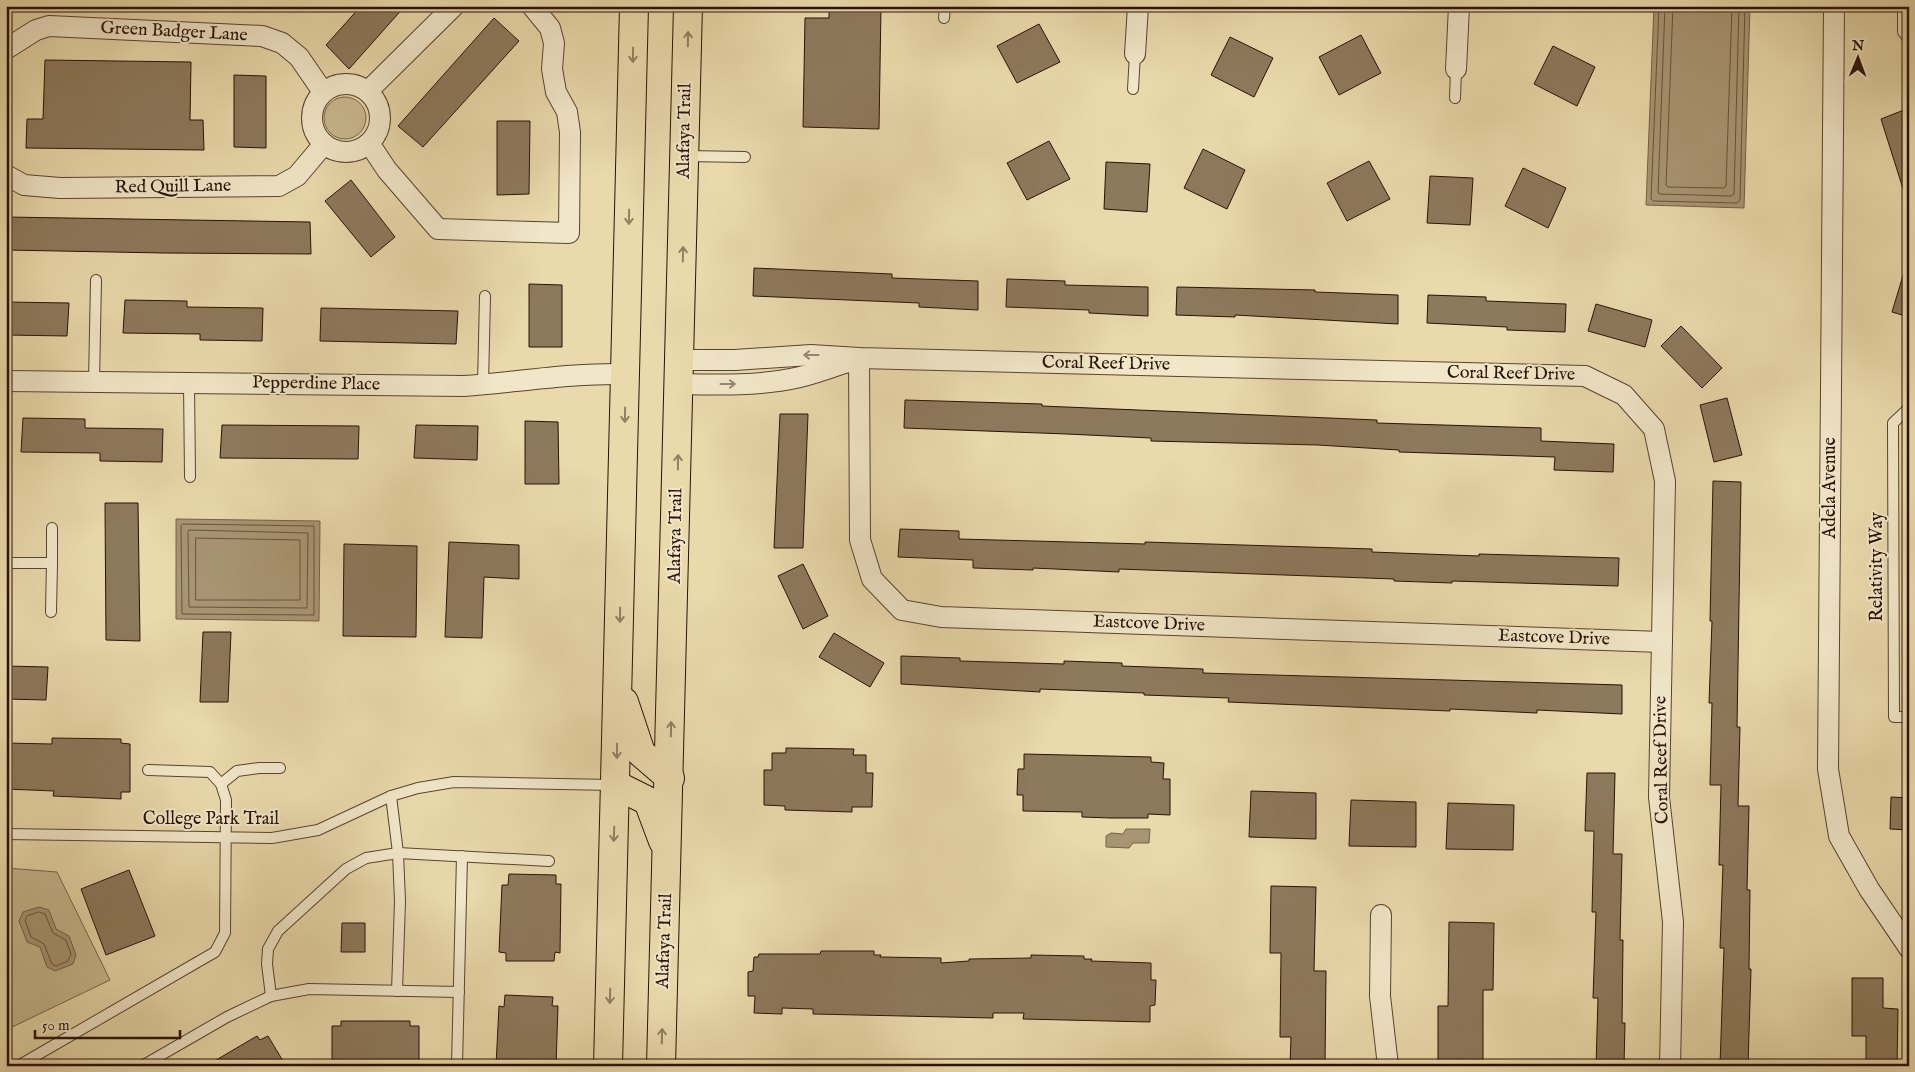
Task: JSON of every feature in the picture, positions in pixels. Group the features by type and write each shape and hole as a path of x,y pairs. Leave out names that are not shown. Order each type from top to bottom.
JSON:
{"main road":[{"path":"608,1066 634,6"},
{"name":"Alafaya Trail","path":"661,1066 670,778 688,6"},
{"path":"618,684 641,753 670,778"},
{"path":"616,785 648,801 668,852"}],"street":[{"path":"368,91 454,6"},
{"path":"370,143 387,170 438,229 569,233 570,132 566,112 556,92 552,70 554,43 550,28 532,6"},
{"path":"1135,54 1138,6"},
{"path":"1456,69 1459,6"},
{"name":"Adela Avenue","path":"1834,6 1828,769 1839,836 1869,888 1909,947"},
{"name":"Green Badger Lane","path":"6,49 36,30 49,26 262,36 282,43 299,57 322,92"},
{"path":"350,83 368,91 376,100 380,111 380,123 370,143 352,152 332,149 324,144 317,137 311,118 312,108 322,92 340,84 350,83"},
{"name":"Red Quill Lane","path":"6,176 24,186 60,188 279,186 297,176 324,144"},
{"name":"Coral Reef Drive","path":"680,372 766,382 800,377 859,358 1584,376 1624,395 1654,429 1665,481 1660,797 1673,922 1670,1066"},
{"name":"Eastcove Drive","path":"859,358 860,540 872,579 902,610 941,617 1662,642"},
{"name":"Pepperdine Place","path":"6,381 464,386 576,374 626,374"},
{"path":"1380,915 1380,996 1388,1066"}],"lane":[{"path":"944,18 945,6"},
{"path":"1903,6 1903,32 1909,39"},
{"path":"1133,89 1135,54"},
{"path":"1455,98 1456,69"},
{"path":"685,156 745,157"},
{"path":"94,382 96,280"},
{"path":"483,384 485,296"},
{"path":"189,383 190,476"},
{"name":"Relativity Way","path":"1909,408 1893,423 1894,717 1909,717"},
{"path":"50,612 52,528"},
{"path":"6,563 52,564"},
{"path":"221,784 237,771 280,768"},
{"path":"18,1066 215,952 225,933 227,837 226,800 221,784 210,772 148,770"},
{"name":"College Park Trail","path":"6,834 272,838 318,830 391,796 418,788 454,782 616,785"},
{"path":"391,796 398,853 400,901 397,991"},
{"path":"271,996 266,964 268,949 278,931 346,869 366,858 398,853 550,861"},
{"path":"457,1066 462,856"},
{"path":"142,1066 228,1017 271,996 309,989 459,992"}],"shaded area":[{"path":"345,97 360,103 366,118 360,133 345,139 330,133 324,118 330,103"},
{"path":"6,868 57,872 110,980 6,1030"}],"water":[{"path":"1654,6 1750,6 1744,208 1646,205"},
{"path":"176,519 320,521 319,621 176,619"},
{"path":"1126,829 1150,829 1149,843 1133,843 1129,848 1106,847 1106,836 1111,833 1123,834"},
{"path":"39,907 49,910 56,929 69,936 76,955 73,964 55,971 47,967 40,947 27,942 19,921 23,912"}],"building":[{"path":"361,6 405,6 349,69 326,45"},
{"path":"829,6 881,6 879,129 803,127 805,18 829,18"},
{"path":"494,18 519,41 423,147 398,126"},
{"path":"1039,24 1060,62 1017,83 997,46"},
{"path":"1361,35 1381,73 1339,95 1319,57"},
{"path":"1230,37 1273,58 1254,97 1211,75"},
{"path":"1553,46 1595,67 1577,106 1534,84"},
{"path":"45,60 191,62 190,120 203,120 204,150 26,148 27,119 43,119"},
{"path":"234,75 266,76 266,148 234,147"},
{"path":"1909,108 1909,195 1905,195 1881,119"},
{"path":"497,121 530,121 529,194 497,195"},
{"path":"1049,141 1070,179 1027,200 1007,163"},
{"path":"1203,149 1245,170 1227,209 1184,188"},
{"path":"1369,161 1390,199 1347,221 1327,183"},
{"path":"1106,162 1150,164 1147,212 1104,209"},
{"path":"1523,168 1566,188 1548,228 1505,206"},
{"path":"1430,176 1473,178 1470,225 1427,223"},
{"path":"351,180 395,237 371,257 325,201"},
{"path":"6,217 310,222 311,254 6,250"},
{"path":"754,268 892,274 892,278 978,281 978,310 919,307 919,303 753,296"},
{"path":"1905,269 1909,270 1909,317 1892,312"},
{"path":"1007,279 1065,281 1065,285 1148,287 1148,316 1089,313 1089,310 1006,307"},
{"path":"529,284 562,285 562,347 529,347"},
{"path":"1177,287 1315,290 1315,292 1398,295 1398,324 1235,315 1235,317 1176,315"},
{"path":"1428,295 1486,297 1486,301 1566,304 1565,332 1507,330 1507,327 1427,323"},
{"path":"125,300 187,301 187,307 263,308 262,341 200,340 200,334 123,333"},
{"path":"6,302 69,303 67,336 6,335"},
{"path":"1596,304 1652,320 1645,347 1588,331"},
{"path":"321,308 458,311 456,344 320,341"},
{"path":"1681,326 1722,368 1702,388 1661,346"},
{"path":"1727,398 1742,455 1714,462 1700,405"},
{"path":"905,400 1042,404 1042,406 1377,420 1377,423 1541,428 1541,441 1614,444 1613,472 1554,470 1555,457 1399,452 1399,450 1318,445 1151,441 1151,438 904,428"},
{"path":"780,414 808,414 803,548 774,548"},
{"path":"23,418 85,419 85,428 163,429 162,462 100,461 100,453 21,452"},
{"path":"525,421 558,422 559,484 525,484"},
{"path":"222,425 359,426 358,459 220,458"},
{"path":"416,425 478,426 477,460 414,458"},
{"path":"1713,481 1741,482 1737,727 1740,727 1738,806 1749,806 1747,890 1750,890 1749,969 1751,969 1748,1066 1720,1066 1724,948 1720,948 1723,865 1719,865 1721,785 1710,785 1712,703 1709,703 1712,621 1710,621"},
{"path":"105,503 138,503 140,641 106,640"},
{"path":"900,529 959,531 959,539 1145,544 1145,542 1372,549 1372,552 1479,556 1479,554 1619,558 1618,586 1452,581 1452,583 1394,581 1394,579 1119,569 1119,572 1033,568 1033,570 973,568 973,560 898,557"},
{"path":"449,542 519,545 519,579 484,577 482,638 445,637"},
{"path":"344,544 417,546 416,637 343,636"},
{"path":"803,564 828,616 803,629 778,576"},
{"path":"203,632 231,632 228,702 200,702"},
{"path":"834,633 884,663 870,687 819,657"},
{"path":"901,656 960,658 960,661 1064,664 1064,661 1122,663 1122,666 1203,669 1203,673 1622,685 1622,714 1537,710 1537,713 1450,709 1450,711 1228,702 1229,698 1144,695 1144,693 1040,689 1040,692 901,684"},
{"path":"6,666 48,667 46,700 6,699"},
{"path":"52,738 121,739 121,743 130,744 130,792 121,792 121,799 53,796 54,791 6,789 6,743 52,744"},
{"path":"786,748 854,749 853,755 866,755 866,773 873,773 872,807 852,807 852,812 785,810 785,806 764,805 764,770 772,770 772,753 786,753"},
{"path":"1024,754 1151,757 1151,762 1164,763 1163,779 1170,779 1170,815 1148,814 1148,818 1111,818 1082,817 1082,812 1023,811 1023,795 1017,795 1018,769 1024,769"},
{"path":"1587,773 1615,773 1613,854 1622,854 1620,940 1623,940 1622,1023 1625,1023 1624,1066 1596,1066 1598,998 1593,998 1596,912 1592,912 1594,831 1585,831"},
{"path":"1251,791 1316,793 1316,839 1249,837"},
{"path":"1891,797 1909,798 1909,830 1890,829"},
{"path":"1351,800 1416,802 1416,847 1349,846"},
{"path":"1448,803 1514,805 1513,850 1446,849"},
{"path":"129,870 155,936 106,955 81,889"},
{"path":"509,874 556,875 556,884 561,884 560,953 555,952 554,961 506,961 506,953 499,952 502,885 508,885"},
{"path":"1271,886 1316,887 1314,971 1326,971 1325,1066 1290,1066 1291,1037 1280,1037 1281,953 1270,953"},
{"path":"1449,922 1494,923 1493,990 1483,990 1483,1066 1438,1066 1438,1006 1448,1006"},
{"path":"342,923 365,923 365,952 341,952"},
{"path":"821,951 874,951 874,955 881,955 880,957 941,958 941,963 969,961 969,959 1031,958 1031,955 1084,956 1084,959 1092,959 1091,961 1151,963 1151,980 1156,980 1155,1005 1150,1006 1150,1022 1023,1019 1024,1013 993,1013 993,1018 813,1014 813,1009 782,1008 782,1014 754,1013 755,996 748,996 748,972 753,971 754,957 758,957 759,954 820,954"},
{"path":"1852,978 1883,978 1883,1008 1898,1009 1897,1066 1866,1066 1866,1036 1852,1036"},
{"path":"505,995 553,997 552,1006 558,1006 556,1066 496,1066 499,1006 504,1007"},
{"path":"341,1021 410,1021 410,1026 419,1026 419,1066 332,1066 332,1026 341,1026"},
{"path":"257,1036 260,1040 268,1036 286,1066 206,1066"}]}
